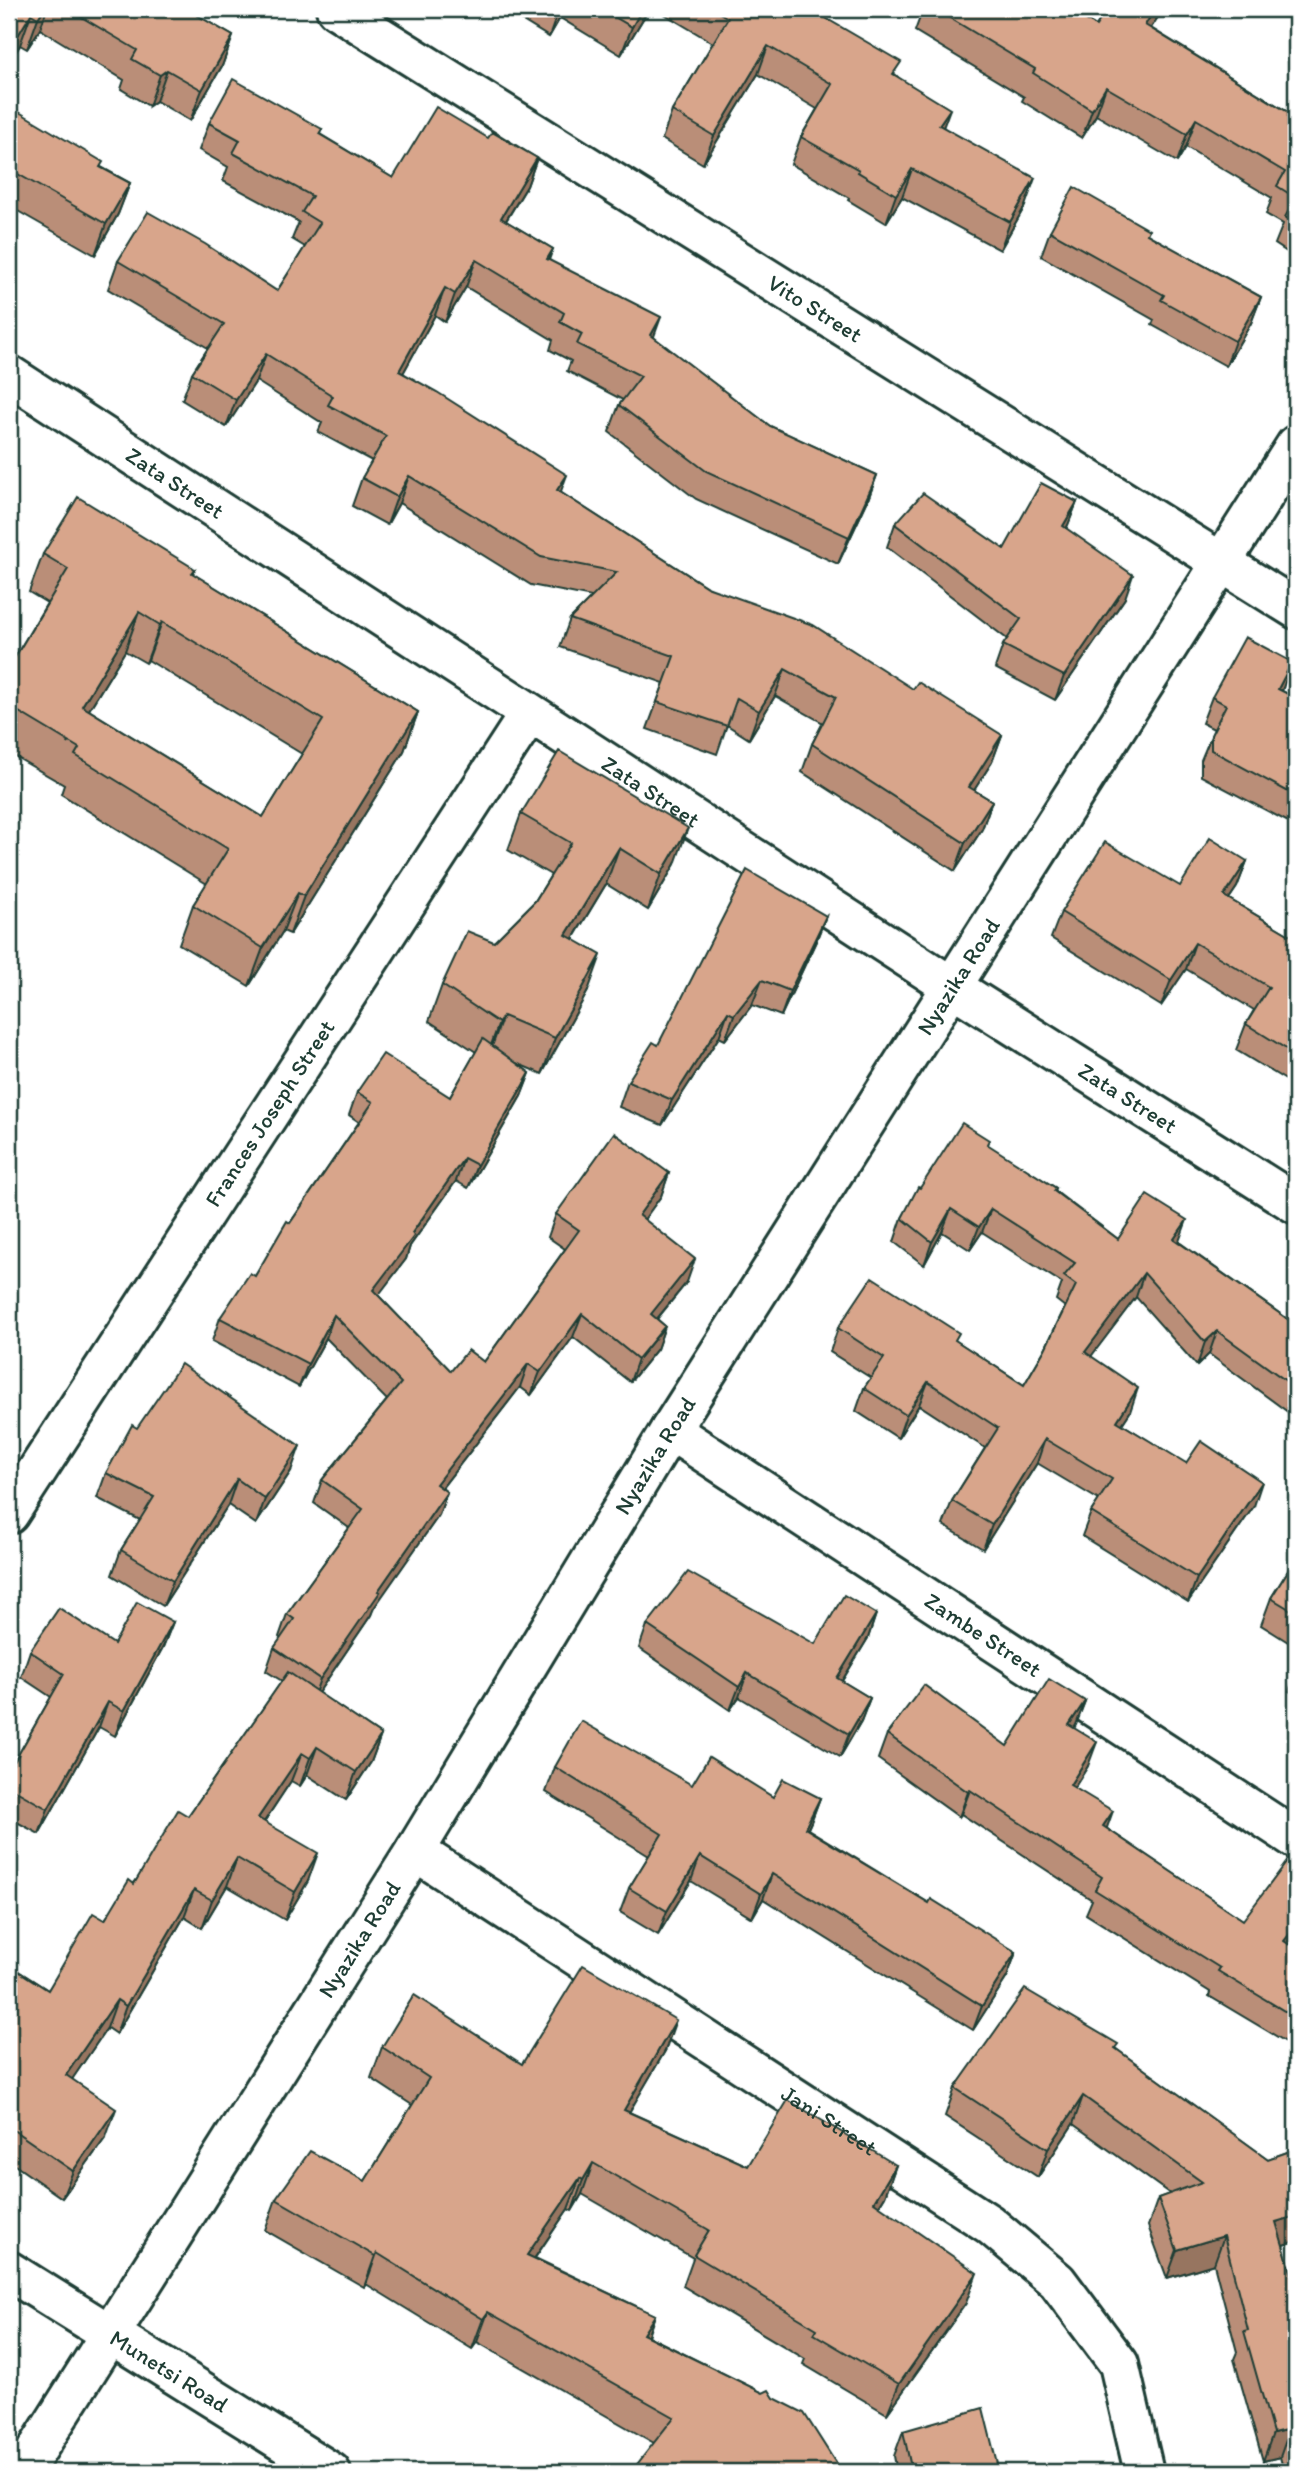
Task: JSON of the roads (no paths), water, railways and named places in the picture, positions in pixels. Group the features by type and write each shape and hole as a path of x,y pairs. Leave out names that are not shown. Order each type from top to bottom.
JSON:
{"street":[{"name":"Vito Street","path":"336,9 1296,609"},
{"name":"Zata Street","path":"9,375 951,986 1296,1204"},
{"name":"Nyazika Road","path":"23,2472 415,1851 670,1430 1296,445"},
{"name":"Frances Joseph Street","path":"9,1514 529,713"},
{"name":"Zambe Street","path":"670,1430 1296,1839"},
{"name":"Jani Street","path":"415,1851 989,2224 1048,2273 1057,2281 1119,2364 1144,2472"},
{"name":"Munetsi Road","path":"9,2271 331,2472"}]}
